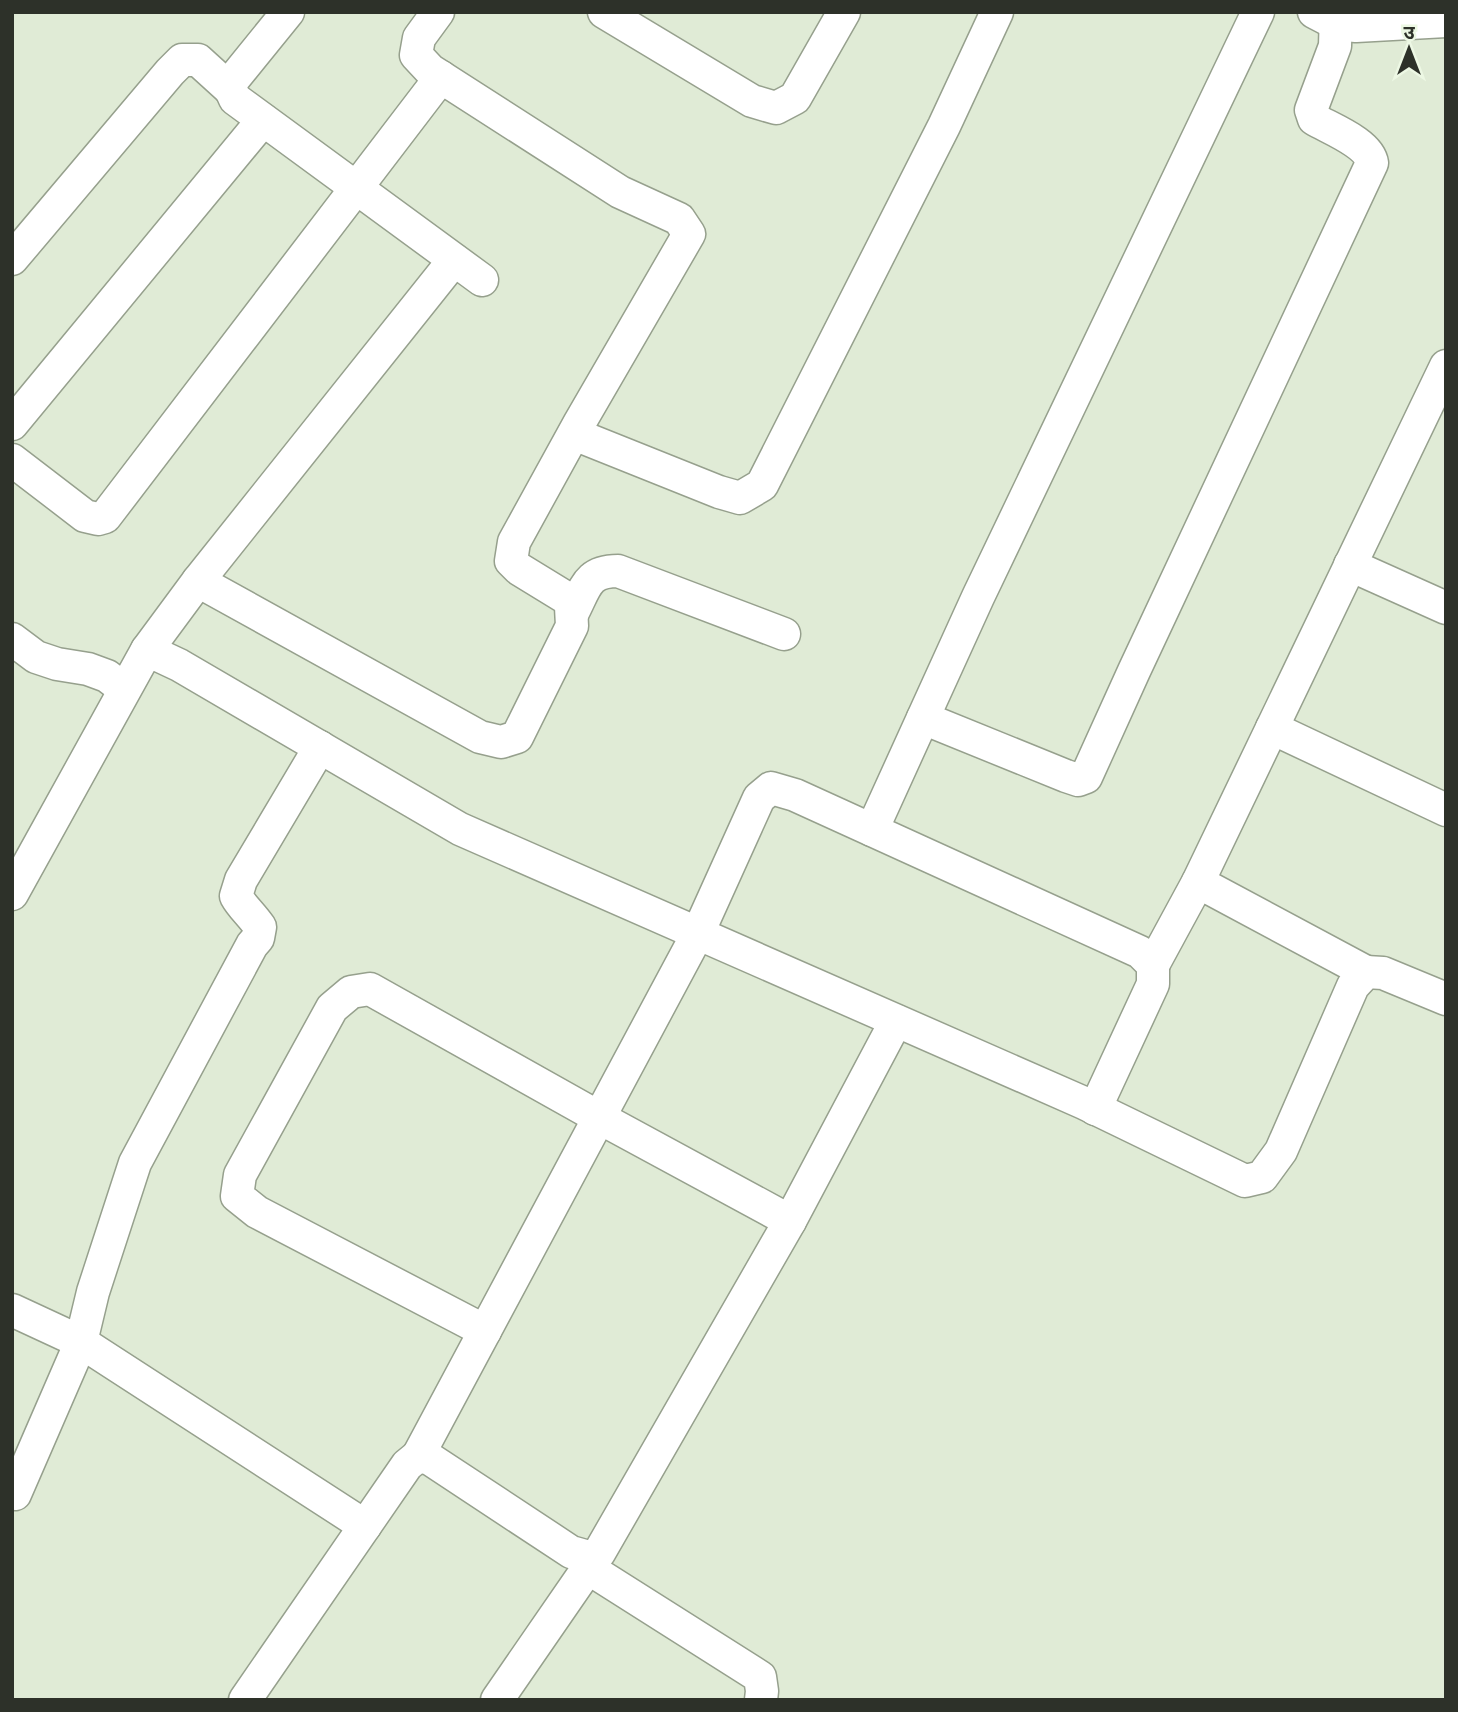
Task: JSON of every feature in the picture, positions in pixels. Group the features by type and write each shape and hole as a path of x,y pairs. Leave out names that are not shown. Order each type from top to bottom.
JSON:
{"street":[{"path":"231,90 233,81 288,12"},
{"path":"198,581 480,737 501,742 517,737 572,626 568,599 519,569 511,561 514,542 689,234 679,219 620,192 430,70 416,55 418,38 438,12"},
{"path":"604,12 752,101 776,107 794,98 844,12"},
{"path":"574,434 740,498 762,485 944,126 997,12"},
{"path":"873,830 978,597 1258,12"},
{"path":"923,718 1066,776 1086,778 1373,163 1371,155 1364,148 1314,119 1311,110 1335,46 1329,16"},
{"path":"1329,16 1356,26 1446,20"},
{"path":"12,259 170,72 183,60 198,60 231,90 235,99 482,280"},
{"path":"12,460 85,516 98,519 104,517 441,78"},
{"path":"12,424 263,120"},
{"path":"12,894 147,650 198,581 454,260"},
{"path":"1095,1109 1153,984 1153,965 1198,882 1350,565 1435,414 1446,366"},
{"path":"1350,565 1446,608"},
{"path":"572,614 591,578 602,572 618,572 784,634"},
{"path":"12,639 36,657 88,669 107,676 124,689"},
{"path":"147,650 179,665 460,829 1095,1109 1245,1181 1262,1177 1281,1151 1353,986 1366,972"},
{"path":"1272,728 1446,810"},
{"path":"13,1500 82,1342 93,1292 135,1163 258,938 260,927 251,913 241,906 236,895 241,880 320,747"},
{"path":"245,1700 407,1465 418,1456 698,933 759,798 772,788 794,795 1140,953 1153,965"},
{"path":"1198,882 1366,972 1383,973 1446,999"},
{"path":"485,1332 257,1212 237,1196 240,1175 332,1009 351,992 370,989 790,1221"},
{"path":"497,1700 599,1553 790,1221 896,1021"},
{"path":"12,1310 82,1342 365,1526"},
{"path":"418,1456 430,1459 760,1677 761,1700"}]}
